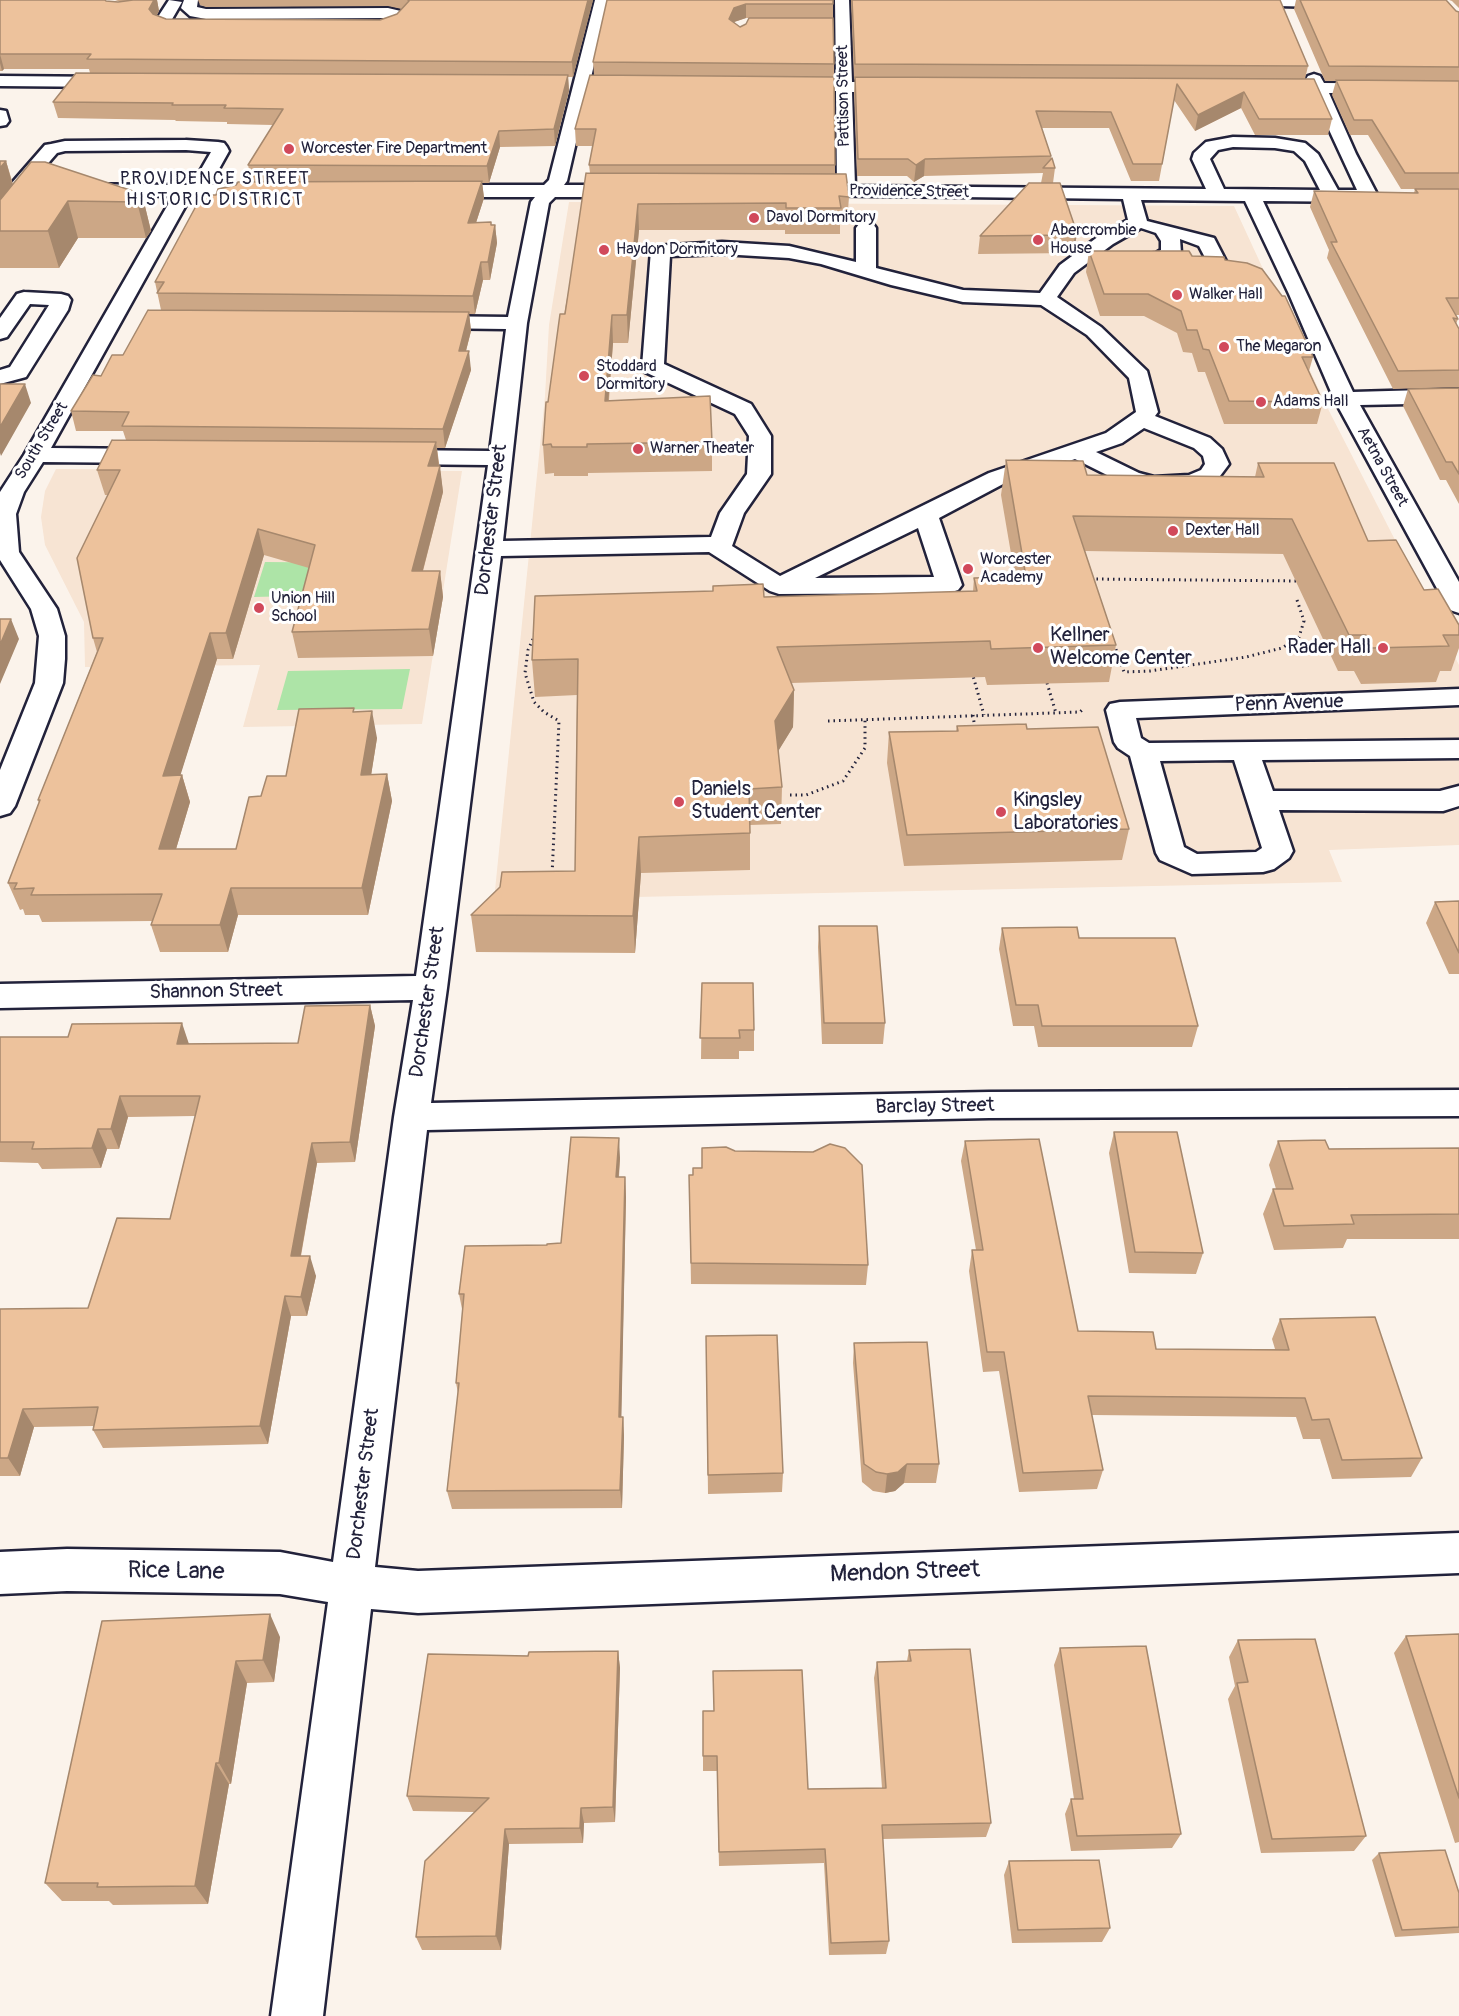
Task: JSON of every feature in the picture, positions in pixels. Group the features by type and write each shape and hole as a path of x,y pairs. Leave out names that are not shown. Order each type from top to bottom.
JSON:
{"street":[{"name":"Dorchester Street","path":"297,2016 411,1117 431,988 480,627 487,549 517,323 540,202 558,181 575,84 602,0"},
{"name":"Pattison Street","path":"842,0 846,191"},
{"path":"1219,1 1364,4 1389,0"},
{"path":"184,1 195,13 206,14 388,13 400,15 392,24 382,27 170,26 162,23 184,1"},
{"path":"157,5 184,1"},
{"path":"1280,1 1288,22"},
{"path":"825,25 844,25"},
{"path":"1305,60 1347,154 1369,196"},
{"path":"0,81 127,82"},
{"path":"575,84 604,84"},
{"path":"778,86 916,87"},
{"path":"1255,88 1459,89"},
{"path":"0,115 0,121"},
{"path":"1218,195 1201,159 1203,153 1212,146 1233,142 1282,143 1299,147 1312,158 1332,196"},
{"name":"South Street","path":"0,806 49,683 52,659 52,636 44,609 7,552 4,514 12,492 124,320 192,191 220,151 218,147 186,145 65,146 51,149 17,194"},
{"path":"17,194 277,191"},
{"path":"424,191 643,191"},
{"name":"Providence Street","path":"787,191 1392,196"},
{"path":"1046,299 1067,269 1138,222 1131,195"},
{"name":"Aetna Street","path":"1252,196 1299,294 1345,399 1459,605"},
{"path":"1136,223 1207,242 1220,269"},
{"path":"866,228 866,272"},
{"path":"1087,254 1119,261 1160,259 1172,253 1171,240 1162,230"},
{"path":"779,586 997,478 1114,438 1142,419 1147,412 1139,376 1094,332 1046,299 963,296 825,260 770,250 722,248 661,250 653,367 743,409 760,436 759,474 732,513 720,549 779,586 949,585 926,515"},
{"path":"0,298 61,300 61,304 18,372 0,377"},
{"path":"0,333 24,298"},
{"path":"409,322 517,323"},
{"path":"1345,399 1459,396"},
{"path":"1074,450 1131,478 1153,484 1193,482 1209,475 1217,464 1214,454 1202,443 1182,433 1142,419"},
{"path":"36,455 176,456"},
{"path":"376,457 500,458"},
{"path":"487,549 720,544"},
{"name":"Penn Avenue","path":"1143,752 1128,742 1120,710 1459,697"},
{"path":"1245,751 1278,851 1263,862 1192,864 1171,853 1143,752 1245,751 1458,751"},
{"path":"1261,800 1443,801 1459,795"},
{"name":"Shannon Street","path":"0,996 431,988"},
{"name":"Barclay Street","path":"411,1117 989,1105 1459,1103"},
{"name":"Mendon Street","path":"351,1586 418,1592 1459,1553"},
{"name":"Rice Lane","path":"0,1573 67,1570 280,1573 351,1586"}],"path":[{"path":"1090,579 1308,581"},
{"path":"1124,672 1150,671 1246,657 1282,648 1299,637 1304,621 1297,600"},
{"path":"535,631 533,643 528,650 525,673 534,702 544,712 559,721 552,882"},
{"path":"1113,642 1125,678"},
{"path":"972,671 984,715"},
{"path":"1047,683 1056,713"},
{"path":"828,721 1080,712 1088,705"},
{"path":"973,715 976,737"},
{"path":"790,795 806,795 843,781 866,748 865,720"}],"shaded area":[{"name":"Worcester Academy","path":"569,202 1234,206 1325,403 1459,665 1459,845 1329,850 1342,882 494,900 545,396 549,325"},
{"name":"Union Hill School","path":"56,469 462,471 422,724 243,727 260,665 85,667 84,622 45,545 41,517 45,491"}],"green space":[{"path":"265,562 383,563 375,594 254,597"},
{"path":"410,669 402,709 277,710 288,671"}],"building":[{"path":"0,0 118,2 154,0 149,9 153,14 166,19 380,20 397,14 408,0 588,0 572,62 87,59 91,54 0,54"},
{"path":"607,0 833,0 833,4 746,4 734,8 729,19 740,27 746,24 749,18 833,18 834,64 593,62"},
{"path":"852,0 1280,0 1308,66 855,64"},
{"path":"1300,0 1446,0 1459,12 1459,67 1329,66"},
{"path":"76,73 568,75 554,129 499,131 487,166 248,165 283,109 224,108 226,105 172,105 173,103 53,102"},
{"path":"590,75 834,77 835,165 589,165 596,129 575,129"},
{"path":"855,77 1314,79 1332,119 1259,119 1244,92 1198,115 1177,84 1162,164 1133,164 1111,112 1036,111 1051,156 925,159 916,165 908,159 858,159"},
{"path":"1336,80 1459,81 1459,173 1405,173 1372,120 1354,120"},
{"path":"1052,158 1055,168 1043,168"},
{"path":"31,162 45,162 142,194 137,202 68,201 48,231 0,231 0,200"},
{"path":"586,173 846,174 849,197 839,196 841,208 786,208 786,203 638,204 627,315 612,315 605,401 710,396 712,442 587,444 587,447 543,445 546,402 548,402 560,314 565,314"},
{"path":"482,181 468,223 491,222 491,225 495,225 488,262 481,262 473,296 157,293 164,282 155,282 202,195 216,195 218,189 236,185 238,182"},
{"path":"1029,183 1060,183 1077,233 1075,235 980,236"},
{"path":"1415,189 1459,189 1459,298 1446,298 1458,319 1453,318 1459,329 1459,370 1398,371 1331,242 1337,242 1314,191 1418,193"},
{"path":"1089,251 1189,251 1192,256 1224,257 1225,260 1247,263 1262,269 1282,296 1285,296 1313,357 1302,357 1323,402 1229,401 1209,350 1203,349 1197,330 1187,330 1181,311 1148,294 1104,294"},
{"path":"148,310 469,312 459,351 469,351 443,429 122,426 129,412 71,411 93,375 101,376 112,355 123,355"},
{"path":"0,384 25,384 0,427"},
{"path":"1459,388 1459,474 1452,462 1446,462 1408,389"},
{"path":"112,440 436,442 428,466 440,466 412,571 440,571 429,629 292,632 315,545 258,529 226,633 210,633 163,776 182,775 159,849 236,849 249,797 261,796 267,776 286,776 299,709 354,708 353,712 372,711 361,775 387,774 362,888 231,888 220,925 151,925 162,894 31,895 34,888 14,889 17,883 8,883 40,800 38,800 103,638 93,638 77,558 120,470 97,470"},
{"path":"1006,460 1083,461 1087,475 1264,477 1258,463 1334,463 1368,541 1396,540 1424,590 1438,589 1459,625 1459,635 1443,635 1449,646 1372,648 1366,635 1349,635 1292,519 1073,516 1116,645 991,649 990,641 777,647 794,690 775,721 782,787 749,789 750,833 639,837 633,916 471,915 500,887 502,872 575,871 578,659 532,660 535,596 713,591 713,586 763,584 764,597 977,591 974,578 1026,577"},
{"path":"0,619 11,619 0,645"},
{"name":"Kingsley Laboratories","path":"1026,724 1027,729 1098,727 1129,829 907,835 889,732 958,731 957,726"},
{"path":"1459,901 1459,953 1435,902"},
{"path":"819,926 877,926 885,1023 824,1023"},
{"path":"1077,927 1079,938 1175,938 1198,1026 1042,1026 1038,1005 1016,1005 1002,928"},
{"path":"702,983 753,983 754,1030 739,1030 740,1038 700,1038"},
{"path":"370,1005 350,1142 312,1143 291,1256 310,1256 301,1297 285,1296 260,1426 93,1430 98,1407 23,1409 8,1458 0,1458 0,1309 88,1308 117,1218 170,1219 200,1096 120,1096 111,1129 98,1129 92,1148 32,1149 34,1142 0,1142 0,1037 68,1037 72,1024 182,1023 177,1044 298,1043 305,1006"},
{"path":"1114,1132 1177,1132 1203,1253 1135,1252"},
{"path":"571,1137 619,1138 616,1177 625,1177 619,1417 623,1417 620,1490 447,1491 459,1383 456,1383 464,1294 459,1294 465,1246 561,1243"},
{"path":"1039,1139 1078,1331 1153,1332 1156,1349 1289,1350 1280,1319 1375,1317 1422,1458 1342,1460 1329,1419 1312,1420 1305,1398 1088,1396 1103,1470 1023,1473 1004,1352 987,1352 972,1250 983,1250 965,1141"},
{"path":"1325,1140 1329,1149 1459,1148 1459,1214 1351,1215 1354,1224 1284,1226 1273,1189 1293,1189 1278,1141"},
{"path":"830,1144 845,1148 862,1165 868,1265 691,1263 689,1175 693,1175 693,1168 702,1168 702,1148 726,1147 735,1151 813,1152"},
{"path":"777,1335 783,1473 708,1475 706,1336"},
{"path":"927,1342 939,1464 907,1464 898,1472 887,1474 876,1472 864,1464 854,1343"},
{"path":"270,1614 263,1660 236,1661 195,1886 97,1887 98,1883 45,1883 102,1621"},
{"path":"1459,1634 1459,1798 1406,1636"},
{"path":"1315,1639 1366,1836 1272,1839 1237,1683 1248,1682 1238,1640"},
{"path":"1146,1646 1181,1834 1077,1836 1071,1799 1083,1799 1060,1648"},
{"path":"970,1649 991,1823 882,1825 889,1941 831,1943 825,1849 719,1852 717,1756 703,1756 703,1711 714,1711 713,1671 802,1670 808,1789 886,1788 877,1662 911,1661 909,1650"},
{"path":"618,1651 613,1807 581,1808 580,1828 505,1829 496,1936 416,1937 425,1861 489,1798 407,1796 428,1654 528,1656 529,1652"},
{"path":"1445,1850 1459,1893 1459,1927 1402,1930 1379,1853"},
{"path":"1099,1860 1110,1928 1018,1930 1009,1861"}],"place":[{"name":"Worcester Fire Department","path":"289,149"},
{"name":"Davol Dormitory","path":"754,218"},
{"name":"Abercrombie House","path":"1038,240"},
{"name":"Haydon Dormitory","path":"604,250"},
{"name":"Walker Hall","path":"1177,295"},
{"name":"The Megaron","path":"1224,347"},
{"name":"Stoddard Dormitory","path":"584,376"},
{"name":"Adams Hall","path":"1261,402"},
{"name":"Warner Theater","path":"638,449"},
{"name":"Dexter Hall","path":"1173,531"},
{"name":"Worcester Academy","path":"968,569"},
{"name":"Union Hill School","path":"259,608"},
{"name":"Kellner Welcome Center","path":"1038,648"},
{"name":"Rader Hall","path":"1383,648"},
{"name":"Daniels Student Center","path":"679,802"},
{"name":"Kingsley Laboratories","path":"1001,812"}],"district":[{"name":"PROVIDENCE STREET HISTORIC DISTRICT","path":"215,189"}]}
